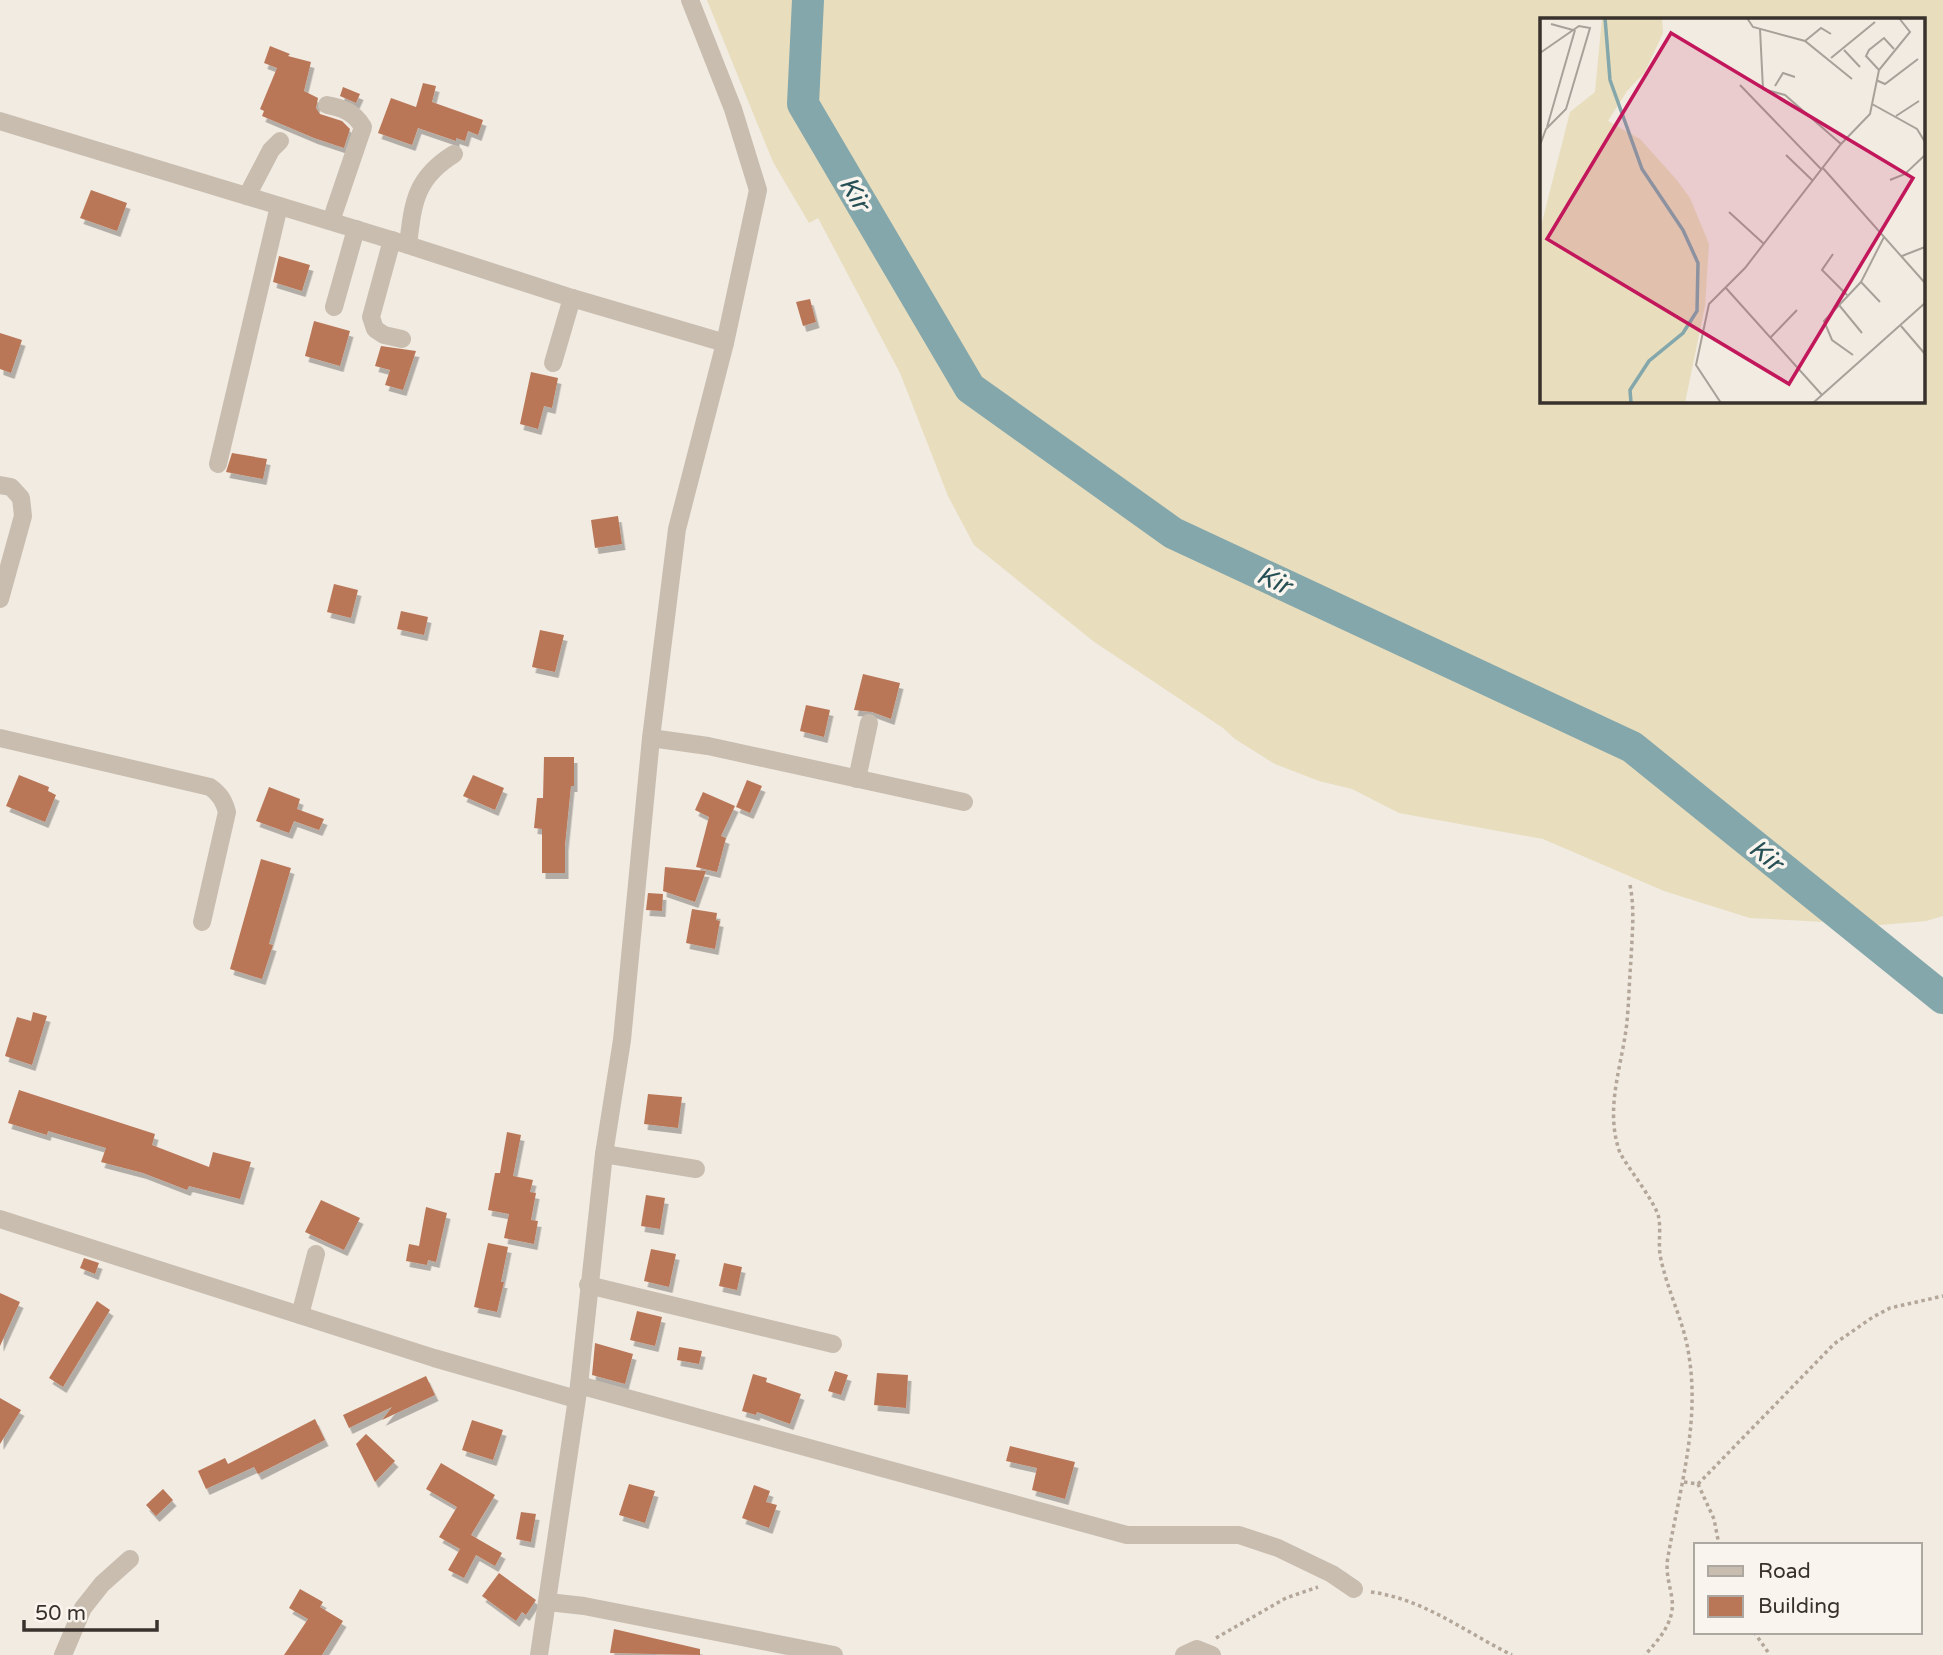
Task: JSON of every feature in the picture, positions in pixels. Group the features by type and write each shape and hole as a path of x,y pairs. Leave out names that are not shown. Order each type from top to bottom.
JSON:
{"street":[{"path":"539,1655 577,1392 604,1154 622,1040 651,738 677,530 725,343 758,190 733,109 690,0"},
{"path":"327,105 350,112 363,127 331,221"},
{"path":"0,121 725,343"},
{"path":"247,196 271,150 280,141"},
{"path":"402,339 384,335 375,329 371,317 414,201 439,163 454,154"},
{"path":"218,464 279,206"},
{"path":"334,307 356,229"},
{"path":"553,363 572,298"},
{"path":"0,485 11,487 20,498 23,516 0,599"},
{"path":"857,779 869,723"},
{"path":"0,738 210,787 217,792 227,812 202,922"},
{"path":"651,738 708,746 964,802"},
{"path":"604,1154 696,1169"},
{"path":"0,1219 300,1315 577,1392 1127,1535 1238,1535 1299,1558 1332,1574 1354,1589"},
{"path":"300,1315 316,1254"},
{"path":"588,1285 833,1344"},
{"path":"63,1655 83,1608 102,1584 130,1559"},
{"path":"548,1602 834,1655"}],"path":[{"path":"1630,885 1634,904 1630,984 1626,1031 1615,1077 1613,1120 1620,1153 1658,1214 1660,1254 1670,1293 1684,1329 1692,1395 1684,1482 1673,1522 1667,1563 1673,1602 1671,1618 1645,1655"},
{"path":"1698,1484 1834,1344 1889,1308 1943,1296"},
{"path":"1684,1482 1698,1484"},
{"path":"1698,1484 1714,1519 1719,1543"},
{"path":"1198,1653 1286,1598 1314,1587 1324,1587"},
{"path":"1354,1589 1383,1593 1429,1608 1512,1655"},
{"path":"1755,1634 1770,1655"}],"sand":[{"path":"707,0 1943,0 1943,916 1926,921 1881,925 1750,918 1664,891 1543,839 1399,813 1352,789 1319,781 1275,764 1093,641 974,545 948,496 900,373 818,218 809,223 773,162"}],"building":[{"path":"270,46 290,54 288,56 311,62 304,91 318,98 316,108 320,114 342,121 350,129 344,148 262,116 264,111 260,109 277,68 264,63"},
{"path":"423,83 436,86 432,102 483,120 478,135 468,131 465,141 456,138 456,141 418,128 412,145 378,133 391,98 416,107"},
{"path":"343,87 360,94 356,103 340,96"},
{"path":"91,190 127,203 117,231 80,218"},
{"path":"279,256 310,265 302,291 273,282"},
{"path":"810,299 816,322 803,326 796,302"},
{"path":"314,321 350,331 340,366 305,356"},
{"path":"0,333 22,340 11,373 0,369"},
{"path":"381,346 416,351 403,390 385,385 390,370 375,366"},
{"path":"531,372 558,378 552,408 544,406 538,429 520,424"},
{"path":"232,453 267,459 263,479 226,472"},
{"path":"618,516 622,544 595,548 591,520"},
{"path":"334,584 358,590 351,618 327,612"},
{"path":"401,611 428,617 424,635 397,629"},
{"path":"540,630 564,635 555,672 532,667"},
{"path":"863,674 900,683 891,719 872,712 854,710"},
{"path":"806,705 830,710 824,737 800,731"},
{"path":"544,757 574,757 574,786 571,786 565,873 542,873 542,829 534,828 537,798 543,798"},
{"path":"19,775 49,787 48,791 56,795 45,822 6,806"},
{"path":"473,775 504,788 495,810 463,796"},
{"path":"747,780 762,786 750,813 736,807"},
{"path":"269,787 300,799 297,809 324,819 319,830 294,821 289,833 256,821"},
{"path":"703,792 735,806 721,836 726,838 717,872 696,867 709,817 695,810"},
{"path":"261,859 291,868 262,979 230,969"},
{"path":"665,867 706,871 695,902 663,891"},
{"path":"648,893 663,894 662,911 646,910"},
{"path":"692,909 717,913 716,920 720,921 715,949 686,943"},
{"path":"33,1012 47,1016 32,1065 5,1056 17,1017 31,1021"},
{"path":"19,1090 155,1134 152,1145 209,1167 213,1152 251,1162 240,1199 189,1186 187,1190 143,1173 101,1162 106,1148 48,1131 47,1135 8,1123"},
{"path":"648,1094 682,1097 678,1128 644,1124"},
{"path":"507,1132 521,1135 513,1176 533,1180 530,1192 536,1193 531,1220 538,1221 534,1244 504,1238 509,1214 488,1210 495,1173 500,1173"},
{"path":"646,1195 665,1198 660,1229 641,1226"},
{"path":"321,1200 360,1218 344,1250 305,1232"},
{"path":"426,1207 447,1213 436,1262 428,1260 427,1265 406,1261 409,1244 419,1246"},
{"path":"488,1243 508,1247 497,1312 474,1307"},
{"path":"651,1249 676,1254 669,1287 644,1281"},
{"path":"84,1258 99,1263 95,1274 80,1268"},
{"path":"724,1263 742,1267 737,1290 719,1286"},
{"path":"0,1293 20,1302 0,1346"},
{"path":"97,1301 110,1310 63,1387 49,1378"},
{"path":"637,1311 662,1317 655,1346 630,1340"},
{"path":"595,1343 633,1354 625,1384 592,1375"},
{"path":"679,1347 702,1351 699,1364 677,1360"},
{"path":"835,1371 848,1375 841,1395 828,1391"},
{"path":"877,1373 908,1375 906,1408 874,1405"},
{"path":"753,1374 767,1378 766,1382 801,1394 790,1424 757,1412 756,1415 742,1411"},
{"path":"426,1376 435,1395 382,1420 392,1407 349,1428 343,1415"},
{"path":"0,1398 21,1410 0,1444"},
{"path":"315,1419 325,1440 258,1474 254,1467 206,1489 198,1471 225,1458 228,1464"},
{"path":"472,1420 503,1430 493,1460 462,1450"},
{"path":"366,1434 395,1461 375,1482 356,1444"},
{"path":"1010,1446 1075,1462 1065,1499 1032,1490 1037,1468 1006,1461"},
{"path":"441,1463 495,1495 471,1535 502,1553 495,1566 476,1555 464,1578 448,1570 460,1549 439,1537 457,1507 426,1489"},
{"path":"629,1484 655,1491 645,1523 619,1515"},
{"path":"754,1485 770,1491 766,1502 777,1505 769,1528 742,1518"},
{"path":"163,1489 173,1500 156,1516 146,1505"},
{"path":"521,1512 536,1514 531,1542 516,1539"},
{"path":"499,1573 536,1600 526,1615 522,1612 516,1621 482,1596"},
{"path":"300,1589 323,1602 320,1607 343,1621 322,1655 284,1655 308,1619 289,1608"},
{"path":"614,1629 700,1649 700,1655 610,1653"}],"waterway":[{"name":"Kir","path":"808,0 803,104 970,388 1173,533 1632,747 1943,998"}]}
